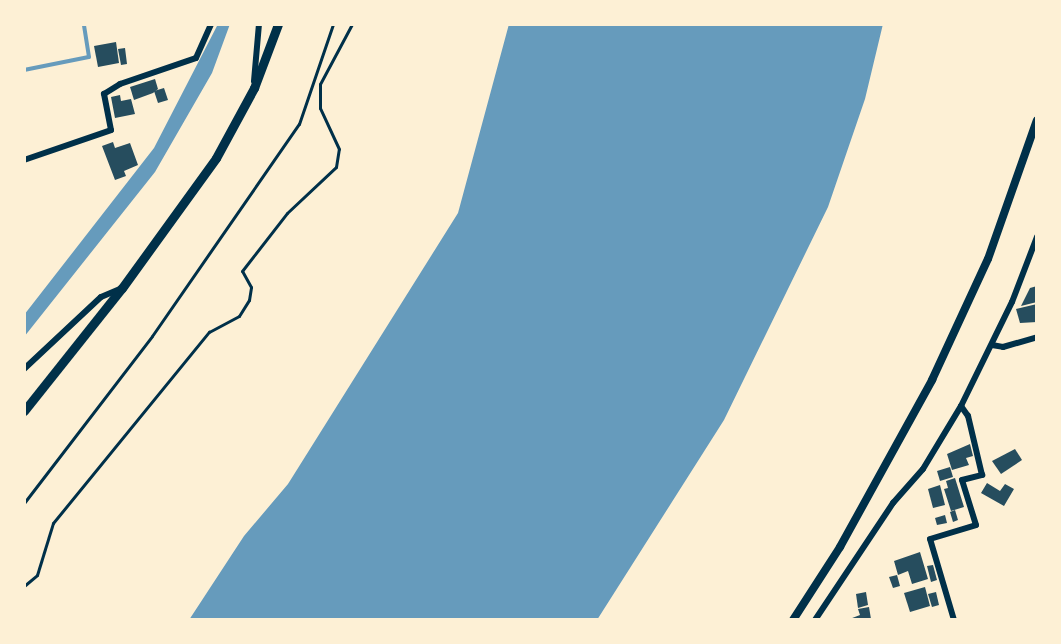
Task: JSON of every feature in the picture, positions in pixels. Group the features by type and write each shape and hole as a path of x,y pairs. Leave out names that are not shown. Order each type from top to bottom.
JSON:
{"main road":[{"path":"24,411 122,288 216,158 254,88 278,24"},
{"path":"794,620 840,547 933,380 988,259 1037,120"}],"street":[{"path":"24,160 111,130 104,94 120,84 196,58 211,24"},
{"path":"254,88 259,24"},
{"path":"815,620 886,513 923,469 961,406 992,345 1037,237"},
{"path":"24,369 101,297 122,288"},
{"path":"992,345 1003,347 1037,337"},
{"path":"954,620 930,539 976,525 962,480 982,475 968,416 961,406"}],"lane":[{"path":"24,503 152,336 299,124 333,24"},
{"path":"24,586 37,574 54,523 209,332 239,316 249,300 251,287 242,271 287,213 336,167 339,149 320,108 320,84 352,24"}],"water":[{"path":"218,24 230,24 212,73 155,172 24,337 24,315 154,148"},
{"path":"509,24 883,24 865,99 828,207 724,420 597,620 189,620 244,536 288,484 458,213"}],"building":[{"path":"116,42 119,63 98,67 94,46"},
{"path":"125,48 127,64 121,65 118,49"},
{"path":"155,79 158,89 134,100 130,87"},
{"path":"164,88 168,100 158,103 154,91"},
{"path":"120,95 121,101 131,99 135,114 115,118 111,97"},
{"path":"113,142 115,148 130,143 138,165 124,171 126,176 115,180 102,146"},
{"path":"1037,286 1037,302 1021,306 1030,288"},
{"path":"1037,304 1037,322 1020,323 1016,309"},
{"path":"970,444 973,456 966,458 969,465 952,470 947,454"},
{"path":"1015,449 1022,460 1001,474 992,461"},
{"path":"950,467 953,477 940,481 937,471"},
{"path":"955,478 964,507 951,511 944,489 948,488 946,481"},
{"path":"987,483 1000,491 1005,484 1014,489 1004,506 981,493"},
{"path":"940,485 945,505 933,508 928,489"},
{"path":"955,510 958,520 953,522 950,512"},
{"path":"945,515 947,523 937,525 935,518"},
{"path":"920,552 928,579 912,584 908,571 898,575 894,561"},
{"path":"933,565 937,580 931,582 927,566"},
{"path":"897,575 900,586 893,588 889,577"},
{"path":"925,587 930,606 910,612 904,593"},
{"path":"866,592 868,605 858,608 856,594"},
{"path":"936,592 939,605 932,607 928,594"},
{"path":"869,607 871,619 847,620 860,615 858,609"}],"waterway":[{"path":"24,70 89,57 84,24"}]}
